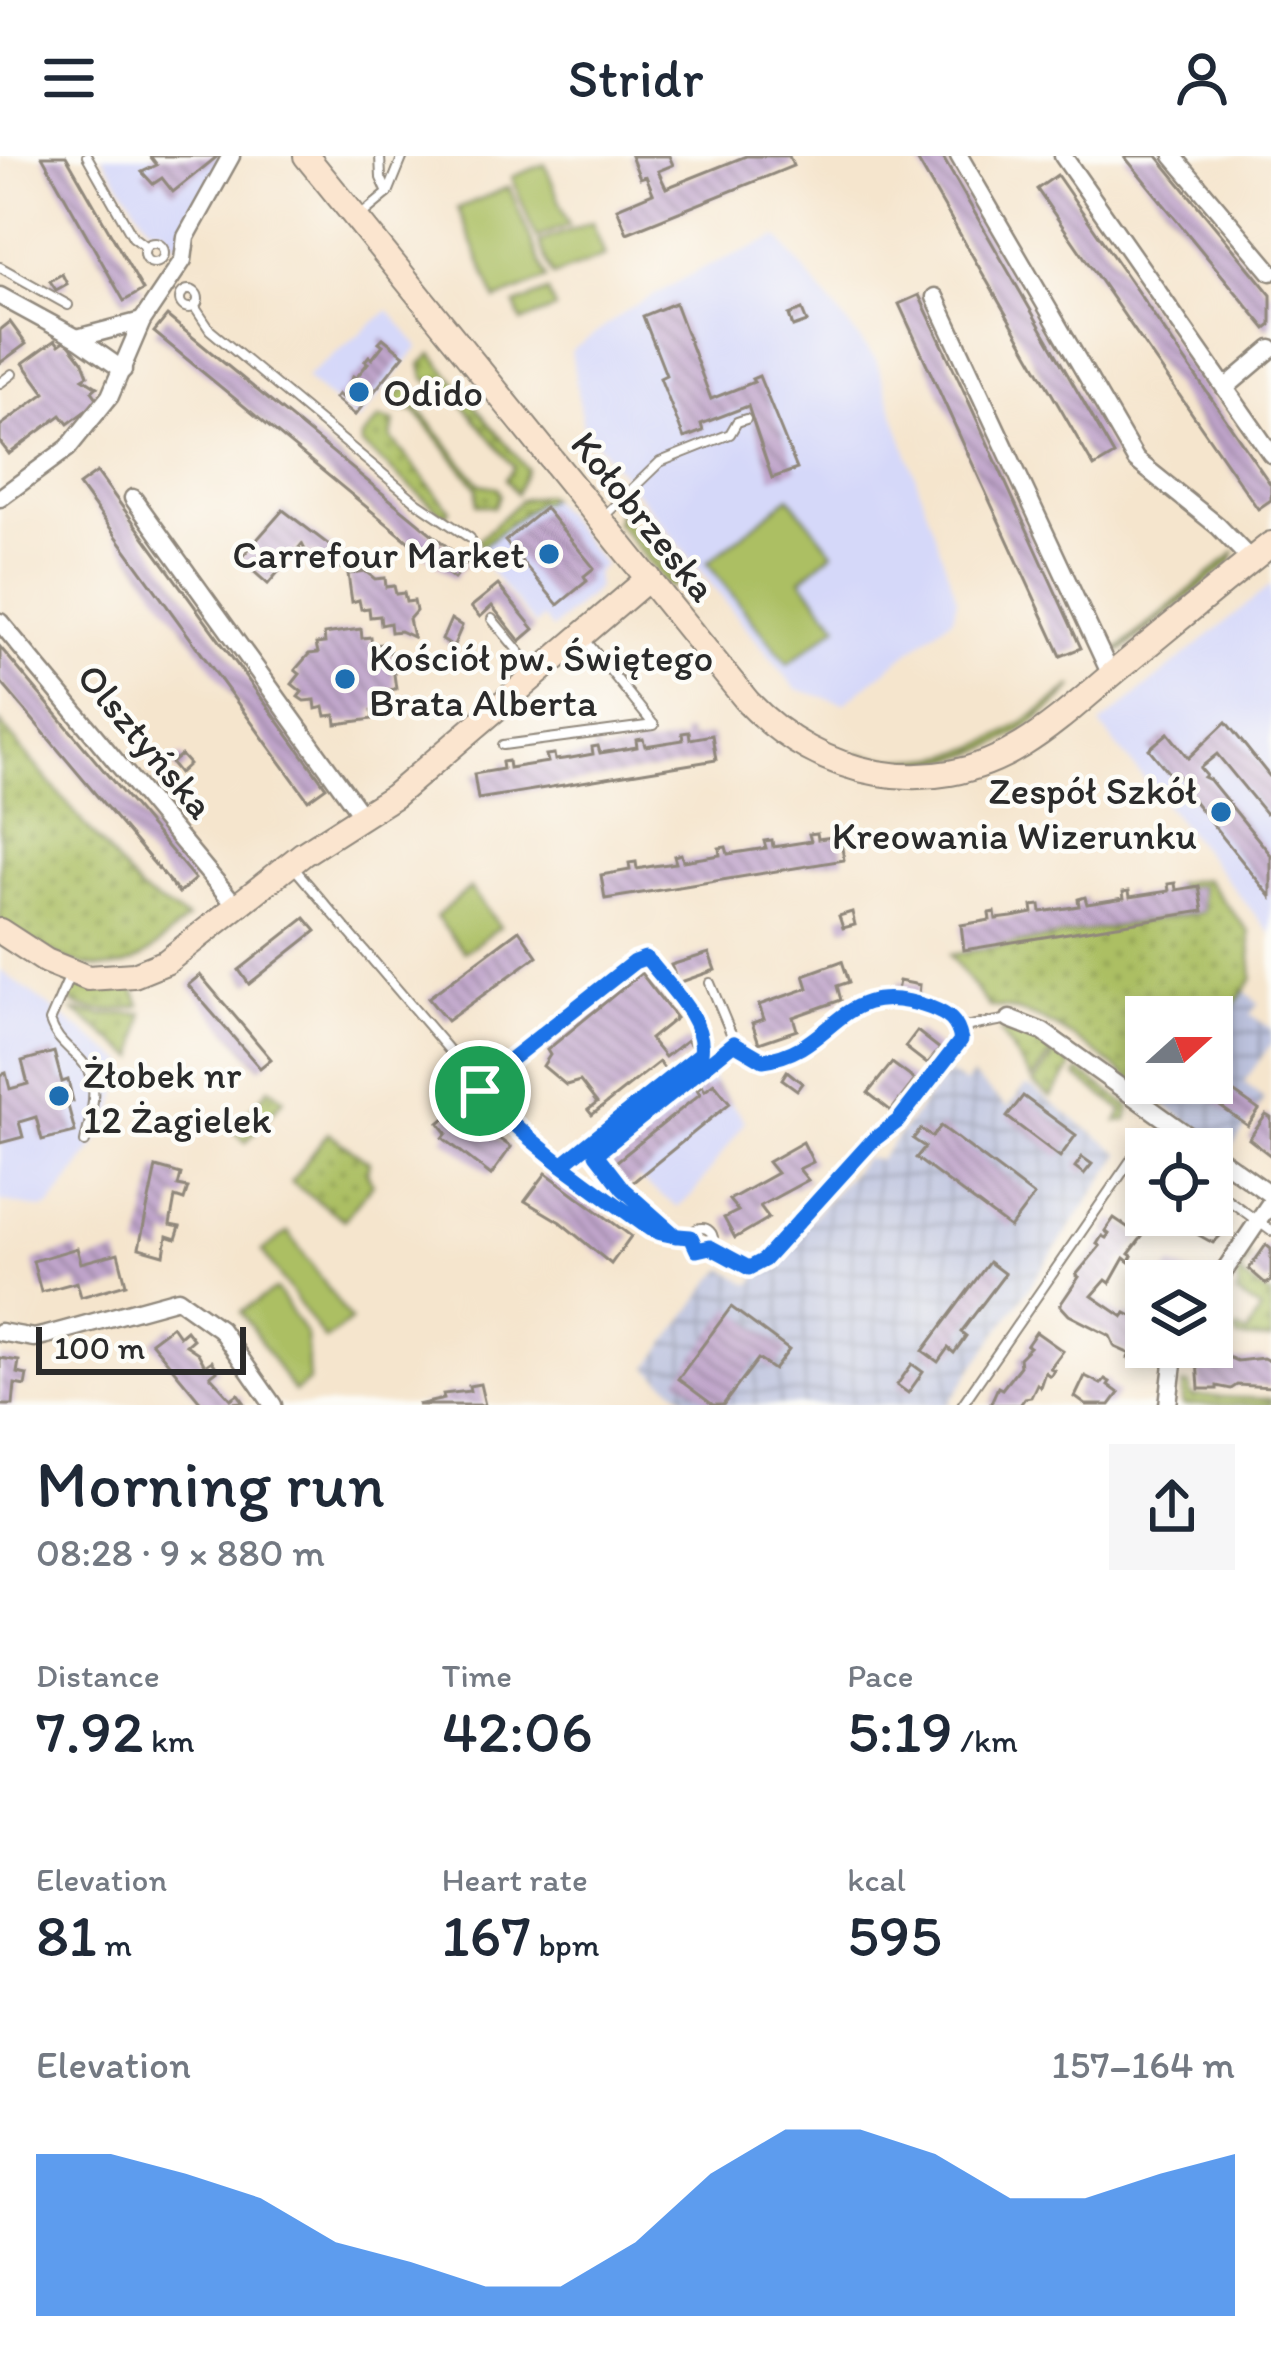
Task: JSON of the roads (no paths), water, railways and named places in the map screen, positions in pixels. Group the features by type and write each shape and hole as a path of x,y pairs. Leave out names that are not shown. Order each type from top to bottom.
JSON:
{"street":[{"path":"0,498 79,438 110,396 142,321 183,260 186,237 231,156"},
{"name":"Kołobrzeska","path":"306,156 762,716 794,743 836,764 904,777 956,772 1007,754 1271,544"},
{"path":"959,156 1136,460 1218,526 1250,560"},
{"path":"1063,156 1271,454"},
{"path":"1173,156 1271,272"},
{"path":"0,296 123,370"},
{"path":"935,297 1111,675"},
{"path":"76,338 142,321"},
{"path":"1225,388 1271,349"},
{"path":"134,498 363,817"},
{"path":"0,931 70,974 112,979 150,970 176,956 291,864 407,785 649,578"},
{"name":"Olsztyńska","path":"0,622 237,907"},
{"path":"1010,1019 1043,1032 1177,1128"},
{"path":"1233,1169 1271,1198 1264,1227 1233,1264"},
{"path":"0,1332 34,1338 178,1299 220,1329 273,1405"},
{"path":"1168,1405 1172,1368"}],"lane":[{"path":"87,156 133,237 146,247"},
{"path":"380,156 381,178 388,193"},
{"path":"357,219 388,193 403,156"},
{"path":"0,267 68,305"},
{"path":"194,306 210,330 418,503 470,538"},
{"path":"0,383 12,374"},
{"path":"600,519 661,462 730,434 737,422 746,419"},
{"path":"492,619 536,672"},
{"path":"503,746 654,725 581,634"},
{"path":"291,864 512,1124 650,1229 691,1237"},
{"path":"480,1091 501,1074 506,1063 634,962 645,958 650,962 697,1024 701,1053 562,1165"},
{"path":"70,974 50,1021 53,1034 89,1071 94,1085 85,1142"},
{"path":"710,983 734,1043 763,1060 781,1056 878,997 945,1013 961,1028"},
{"path":"961,1028 1010,1019"},
{"path":"691,1237 697,1250 710,1247 742,1267 764,1260 872,1141 898,1121 958,1046 961,1028"},
{"path":"676,1236 623,1189 596,1154 734,1043"},
{"path":"962,1405 1125,1169"},
{"path":"1233,1204 1264,1227"},
{"path":"691,1237 695,1230 706,1229 713,1237 710,1247"}],"place":[{"name":"Odido","path":"359,392"},
{"name":"Carrefour Market","path":"549,554"},
{"name":"Kościół pw. Świętego Brata Alberta","path":"345,679"},
{"name":"Zespół Szkół Kreowania Wizerunku","path":"1221,812"},
{"name":"Żłobek nr 12 Żagielek","path":"59,1096"}]}
